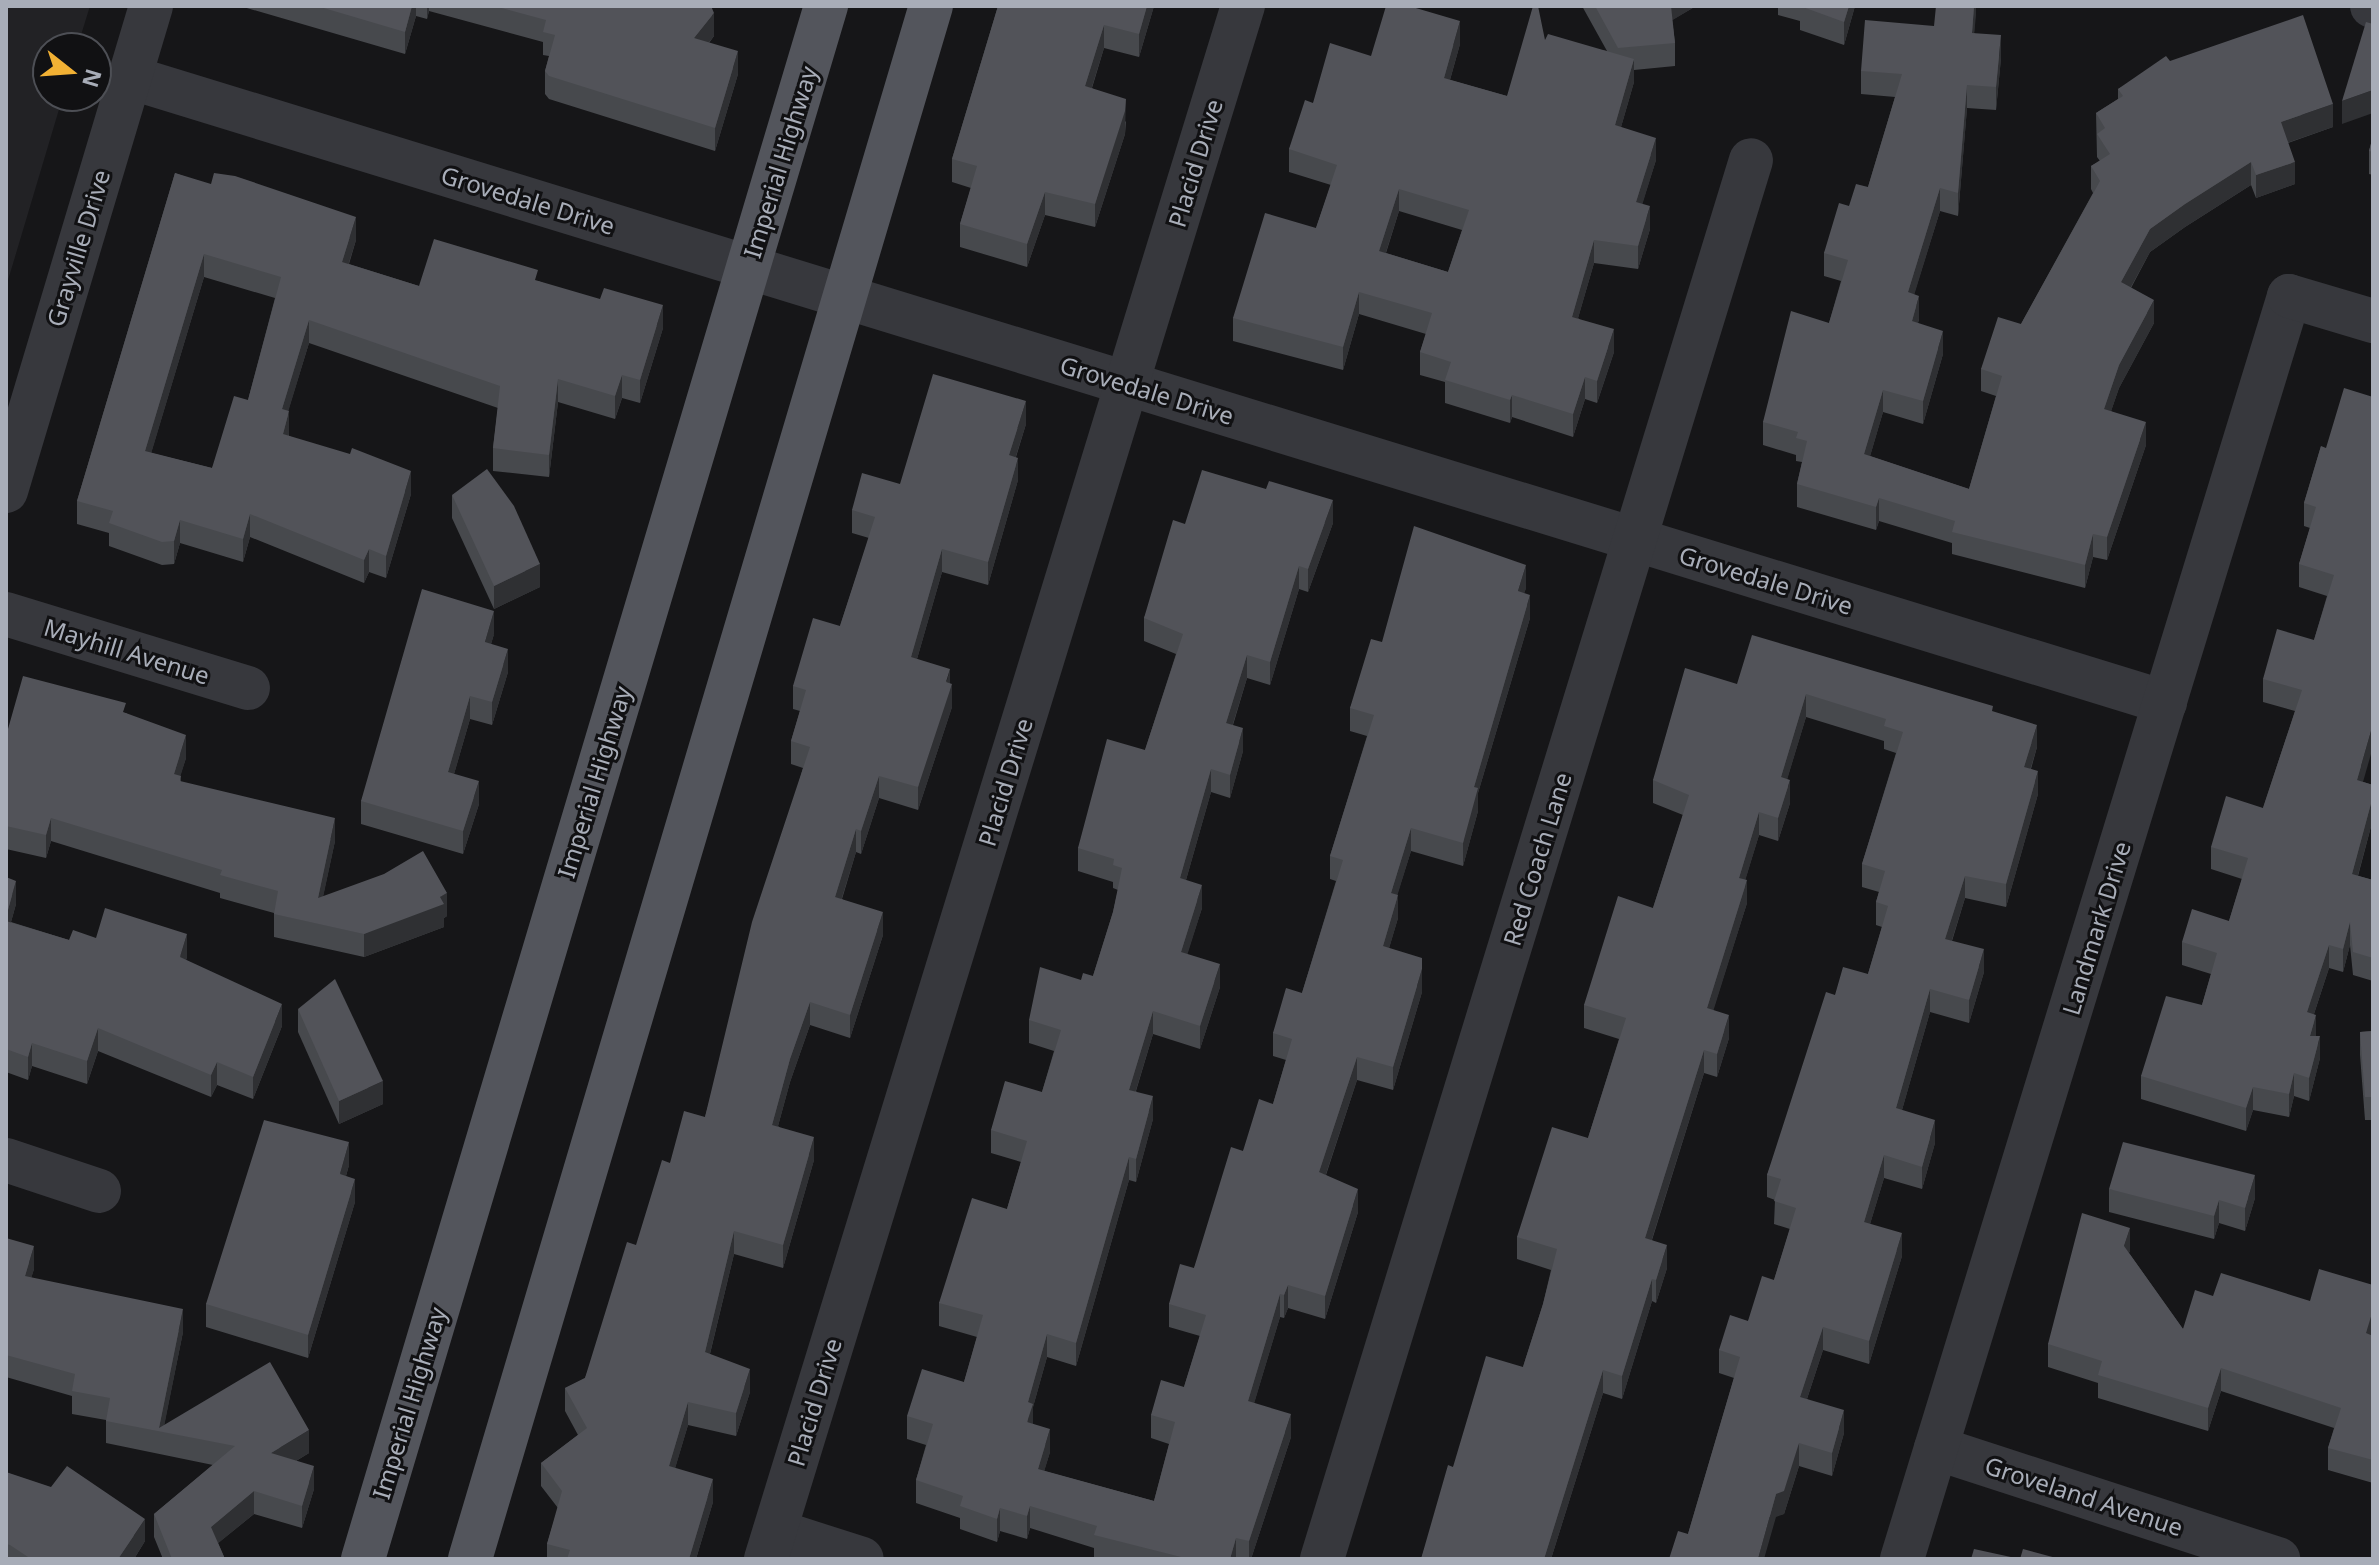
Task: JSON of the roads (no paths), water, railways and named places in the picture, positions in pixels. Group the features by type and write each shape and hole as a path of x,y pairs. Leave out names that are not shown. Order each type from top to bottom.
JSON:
{"main road":[{"name":"Imperial Highway","path":"363,1559 826,6"},
{"path":"470,1559 931,6"}],"street":[{"name":"Grayville Drive","path":"6,491 151,6"},
{"name":"Placid Drive","path":"770,1545 1243,6"},
{"name":"Grovedale Drive","path":"129,77 749,264 1127,384 2165,702"},
{"name":"Red Coach Lane","path":"1322,1559 1751,160"},
{"name":"Landmark Drive","path":"1902,1559 2289,296 2373,321"},
{"name":"Mayhill Avenue","path":"6,614 248,688"},
{"path":"6,1160 99,1191"},
{"name":"Groveland Avenue","path":"1936,1448 2278,1559"},
{"path":"770,1545 862,1559"}]}
